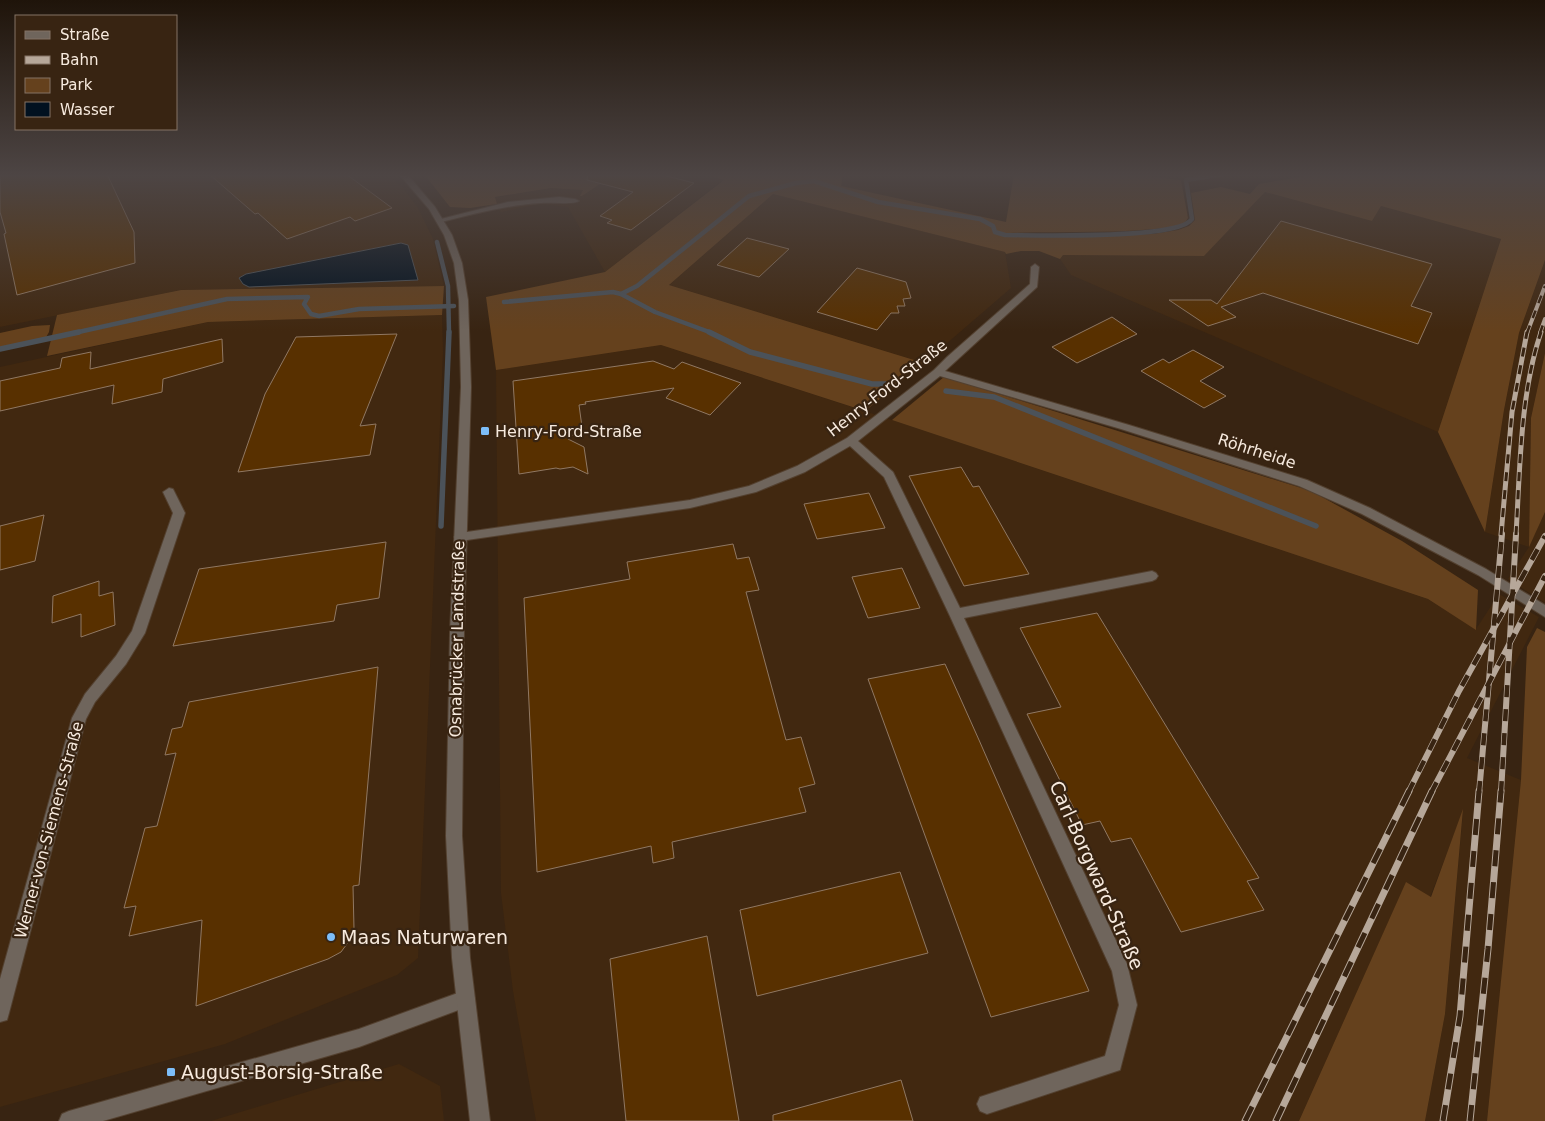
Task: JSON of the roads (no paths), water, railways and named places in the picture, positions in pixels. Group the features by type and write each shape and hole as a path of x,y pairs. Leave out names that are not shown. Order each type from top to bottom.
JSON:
{"street":[{"name":"Osnabrücker Landstraße","path":"444,226 454,252 460,276 468,348 460,537 454,788 457,903 480,1121"},
{"name":"Henry-Ford-Straße","path":"460,537 690,504 752,489 801,469 852,441 938,372 1034,285 1035,267"},
{"name":"Röhrheide","path":"938,372 1125,427 1303,483 1366,511 1482,572 1545,612"},
{"name":"Carl-Borgward-Straße","path":"852,441 889,475 956,614 1121,970 1128,1005 1113,1063 987,1104"},
{"name":"Werner-von-Siemens-Straße","path":"0,1013 79,718 90,698 121,660 138,633 179,513 169,492"},
{"path":"956,614 1152,576"},
{"path":"69,1121 359,1038 466,999"}],"water":[{"path":"401,243 408,245 418,280 249,287 243,284 239,278 246,274"}],"waterway":[{"path":"621,294 637,286 711,226"},
{"path":"993,226 995,232 1005,235 1105,235 1161,230 1179,226"},
{"path":"437,242 448,286 448,306"},
{"path":"504,302 613,292 621,294"},
{"path":"621,294 655,312 712,333"},
{"path":"74,333 227,299 308,297 304,304 311,314 319,316 359,309 448,306"},
{"path":"448,306 449,332"},
{"path":"448,306 454,306"},
{"path":"0,349 79,332"},
{"path":"441,526 449,332"},
{"path":"709,332 750,352 872,384 890,384"},
{"path":"946,391 994,397 1316,526"}],"railway":[{"path":"1527,333 1545,286"},
{"path":"1540,333 1545,319"},
{"path":"1501,535 1512,412 1527,332"},
{"path":"1516,535 1525,406 1534,356 1541,332"},
{"path":"1494,629 1502,534"},
{"path":"1512,595 1516,534"},
{"path":"1512,595 1545,536"},
{"path":"1510,643 1545,576"},
{"path":"1494,629 1512,595"},
{"path":"1510,643 1512,595"},
{"path":"1409,791 1459,691 1494,629"},
{"path":"1489,683 1494,629"},
{"path":"1489,683 1510,643"},
{"path":"1501,793 1510,643"},
{"path":"1432,792 1489,683"},
{"path":"1479,793 1489,683"},
{"path":"1245,1121 1409,791"},
{"path":"1443,1121 1460,1016 1479,791"},
{"path":"1470,1121 1488,949 1501,791"},
{"path":"1276,1121 1432,792"}],"place":[{"name":"Henry-Ford-Straße","path":"485,431"},
{"name":"Maas Naturwaren","path":"331,937"},
{"name":"August-Borsig-Straße","path":"171,1072"}]}
